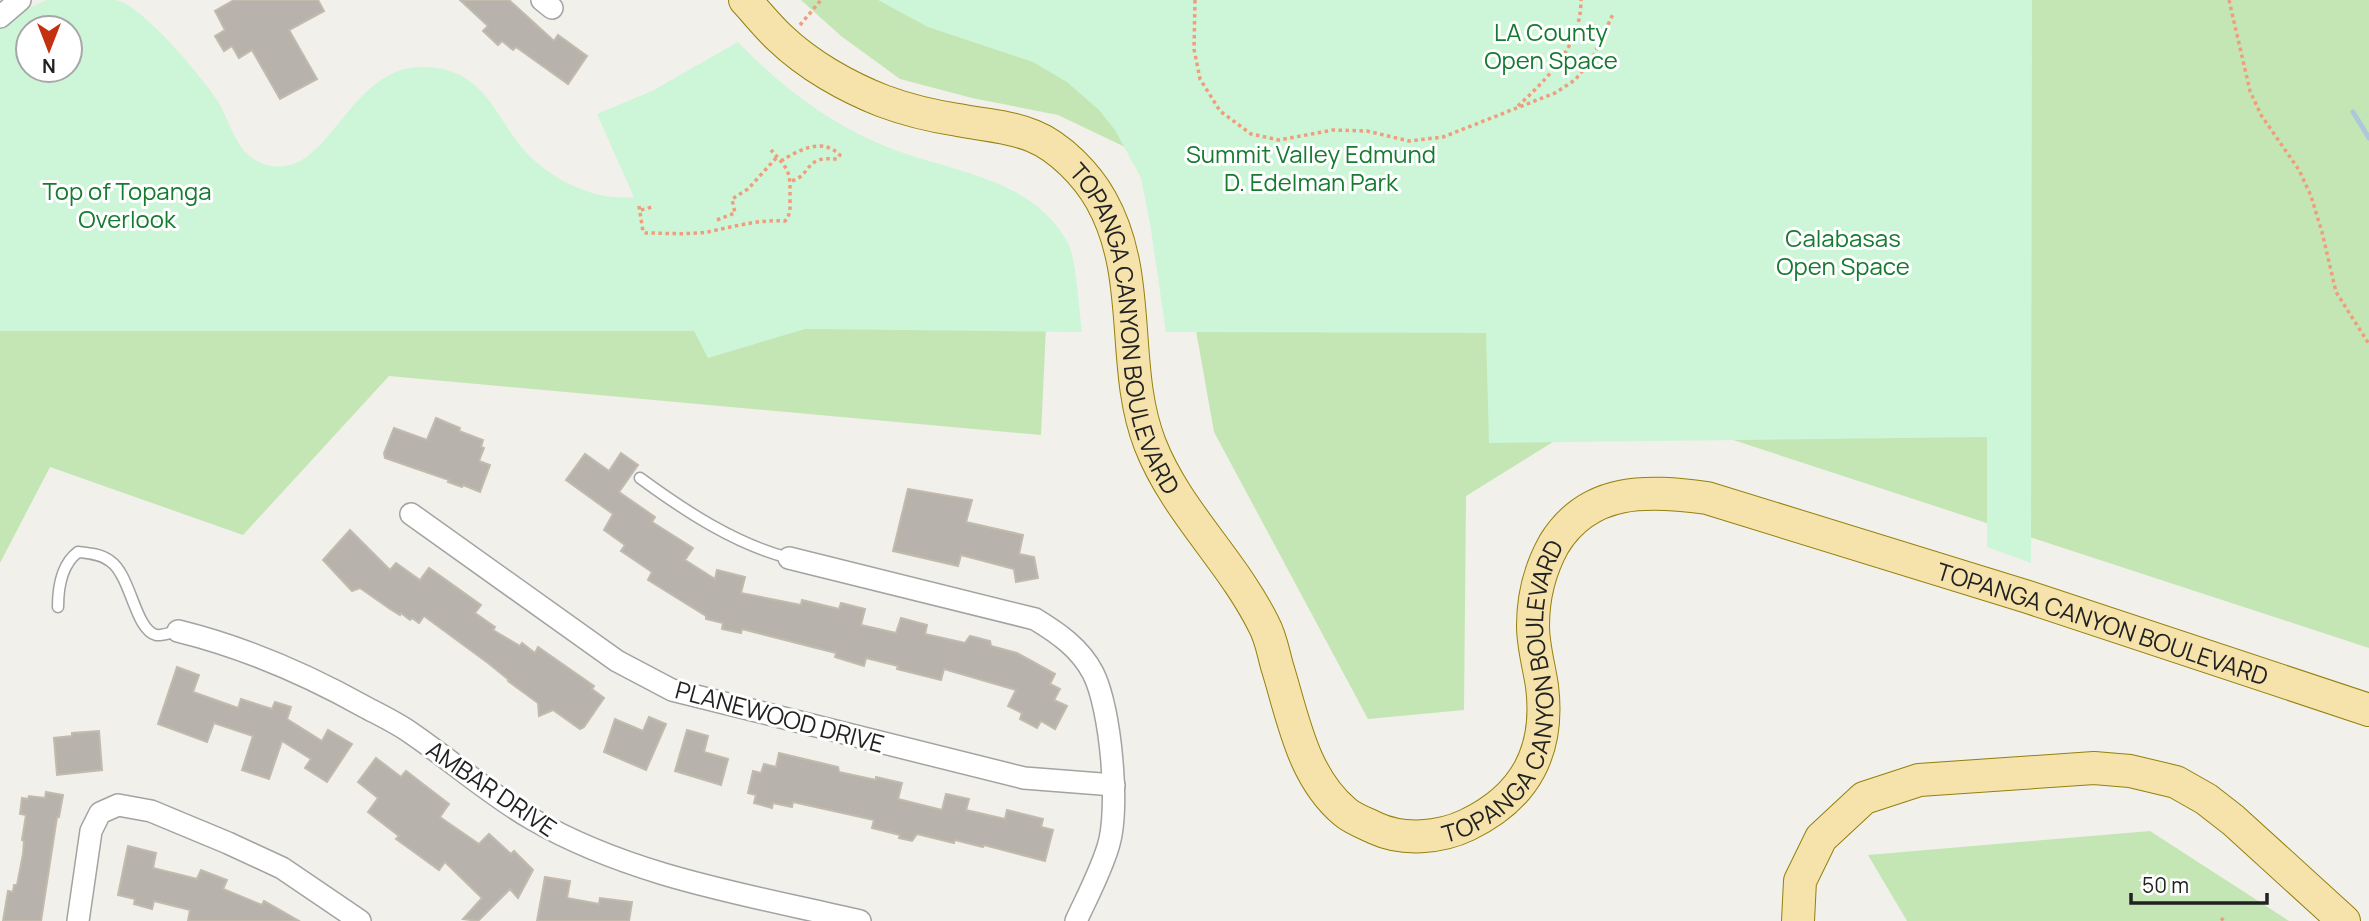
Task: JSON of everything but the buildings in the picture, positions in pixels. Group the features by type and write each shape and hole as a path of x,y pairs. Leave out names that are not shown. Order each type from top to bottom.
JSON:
{"main road":[{"name":"TOPANGA CANYON BOULEVARD","path":"745,0 783,42 850,86 883,101 918,112 993,125 1035,137 1064,156 1101,198 1115,229 1123,257 1139,398 1149,442 1174,494 1235,574 1266,628 1304,754 1323,789 1348,814 1384,832 1415,837 1451,832 1489,814 1518,789 1536,758 1545,722 1533,629 1535,593 1546,558 1565,527 1586,509 1617,497 1662,492 1707,498 2041,601 2369,710"},
{"path":"1798,921 1800,881 1821,838 1864,798 1919,780 2094,768 2130,771 2176,782 2206,799 2233,820 2344,921"}],"street":[{"path":"0,17 20,0"},
{"name":"PLANEWOOD DRIVE","path":"411,514 617,661 672,690 1024,778 1114,785"},
{"path":"789,558 1035,619 1076,648 1093,673 1104,706 1114,785 1114,819 1108,847 1076,921"},
{"name":"AMBAR DRIVE","path":"178,631 219,641 324,684 409,731 531,819 595,852 660,874 860,921"},
{"path":"78,921 91,831 100,813 118,805 150,811 282,868 360,921"}],"lane":[{"path":"640,478 681,508 761,551 789,558"},
{"path":"58,607 58,590 69,558 78,552 86,552 111,561 121,574 147,630 157,635 178,631"}],"path":[{"path":"783,42 821,0"},
{"path":"1195,0 1194,49 1200,79 1220,111 1251,134 1279,140 1333,130 1367,131 1409,141 1443,137 1555,93 1575,80 1592,59 1613,14"},
{"path":"1515,109 1547,79 1562,60 1575,36 1581,0"},
{"path":"2229,0 2250,91 2261,115 2299,170 2311,195 2336,292 2369,344"},
{"path":"717,220 735,213 732,199 748,189 779,159 810,147 830,149 840,155 837,159 825,158 814,162 800,179 791,181"},
{"path":"652,207 640,208 643,232 646,233 671,235 708,232 787,219 791,181 771,150"},
{"path":"723,218 726,227"}],"green space":[{"name":"Top of Topanga Overlook","path":"47,0 116,0 141,14 199,75 217,100 236,139 248,155 267,165 288,166 306,157 373,86 394,73 431,67 465,78 480,90 525,152 552,174 584,190 617,197 634,197 597,114 652,91 738,42 786,87 840,124 880,144 984,178 1032,202 1052,220 1071,250 1082,332 805,329 708,358 694,331 0,331 0,21 14,15 14,84 84,84 84,14 16,14"},
{"path":"801,0 2369,0 2369,648 1617,402 1466,496 1464,710 1368,719 1214,432 1167,167 1058,115 972,98 900,79 841,36"},
{"path":"878,0 2032,0 2031,563 1987,547 1987,437 1489,443 1486,333 1166,332 1141,178 1115,130 1099,110 1067,82 1033,62 928,27"},
{"path":"34,84 84,84 207,203 1048,283 1041,435 389,376 243,535 50,467 0,563 0,97"},
{"path":"2150,831 2289,921 1907,921 1868,855"}],"waterway":[{"path":"2353,112 2369,138"}],"park label":[{"name":"LA County Open Space","path":"1551,45"},
{"name":"Summit Valley Edmund D. Edelman Park","path":"1311,167"},
{"name":"Calabasas Open Space","path":"1843,251"}]}
